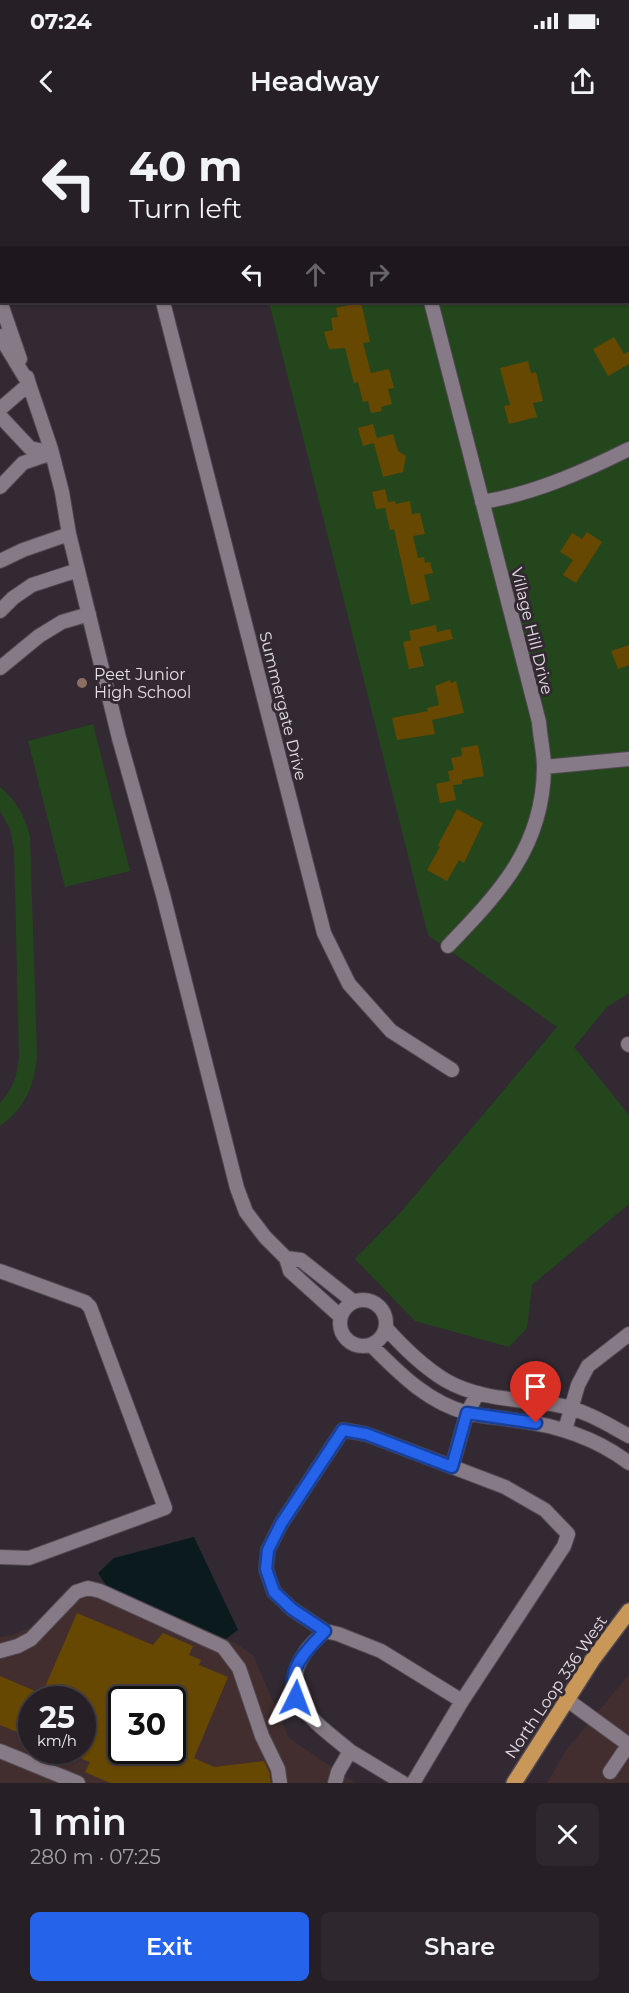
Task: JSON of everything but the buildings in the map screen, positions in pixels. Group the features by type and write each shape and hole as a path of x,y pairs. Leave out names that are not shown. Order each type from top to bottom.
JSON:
{"main road":[{"name":"North Loop 336 West","path":"514,1783 566,1699 629,1611"}],"street":[{"path":"1,303 52,453 89,614 237,1188 246,1212 265,1237 286,1258 290,1271 341,1317"},
{"name":"Summergate Drive","path":"163,303 324,933 349,984 391,1031 452,1070"},
{"name":"Village Hill Drive","path":"431,303 538,722 544,766 535,825 524,853 489,903 448,946"},
{"path":"0,336 29,384"},
{"path":"0,409 29,384"},
{"path":"0,416 30,448 52,453"},
{"path":"482,502 553,482 598,465 629,449"},
{"path":"3,476 23,463 52,453"},
{"path":"0,561 23,550 69,534"},
{"path":"0,611 32,585 78,570"},
{"path":"0,668 39,636 62,622 89,614"},
{"path":"544,766 629,759"},
{"path":"286,1258 301,1260 354,1302"},
{"path":"0,1271 85,1302 90,1307 165,1508 29,1558 0,1557"},
{"path":"362,1300 378,1305 386,1320 383,1335 371,1345 361,1346 352,1343 344,1337 340,1327 341,1317 348,1305 354,1302 362,1300"},
{"path":"386,1328 418,1360 446,1380 478,1393 511,1400 560,1405 594,1417 629,1437"},
{"path":"565,1430 578,1385 588,1366 629,1334"},
{"path":"371,1345 411,1384 432,1398 467,1413 536,1423 565,1430 616,1453 629,1463"},
{"path":"452,1467 467,1413 478,1393"},
{"path":"413,1783 462,1701 564,1546 568,1534 545,1510 505,1486 366,1434 343,1430 281,1524 268,1550 266,1569 274,1592 292,1609 325,1631 381,1651 462,1701"},
{"path":"0,1651 18,1646 31,1639 76,1592 88,1588 100,1591 223,1647 239,1668 262,1736 278,1769 280,1783"},
{"path":"325,1631 305,1652 293,1678 296,1698 310,1717 350,1751 403,1783"},
{"path":"566,1699 629,1744 610,1772"},
{"path":"0,1751 78,1783"},
{"path":"335,1783 338,1772 350,1751"}],"shaded area":[{"path":"194,1537 238,1630 226,1639 106,1585 98,1573 114,1558"},
{"path":"106,1585 235,1643 253,1655 289,1738 355,1783 0,1783 0,1637 31,1627 61,1598 77,1587"},
{"path":"629,1674 629,1783 547,1783 567,1749"}],"green space":[{"path":"269,303 629,303 629,993 607,1007 574,1047 629,1115 629,1204 532,1285 527,1328 509,1347 415,1321 355,1259 400,1213 557,1027 428,935"},
{"path":"93,724 130,871 65,887 28,741"},
{"path":"0,787 19,809 30,836 37,1055 34,1076 27,1095 16,1112 0,1126 0,1103 14,1081 19,1056 14,849 10,829 0,811"}],"place":[{"name":"Peet Junior High School","path":"82,683"}],"route":[{"path":"296,1698 293,1678 305,1652 325,1631 292,1609 274,1592 266,1569 268,1550 281,1524 343,1430 366,1434 452,1467 467,1413 536,1423"}]}
